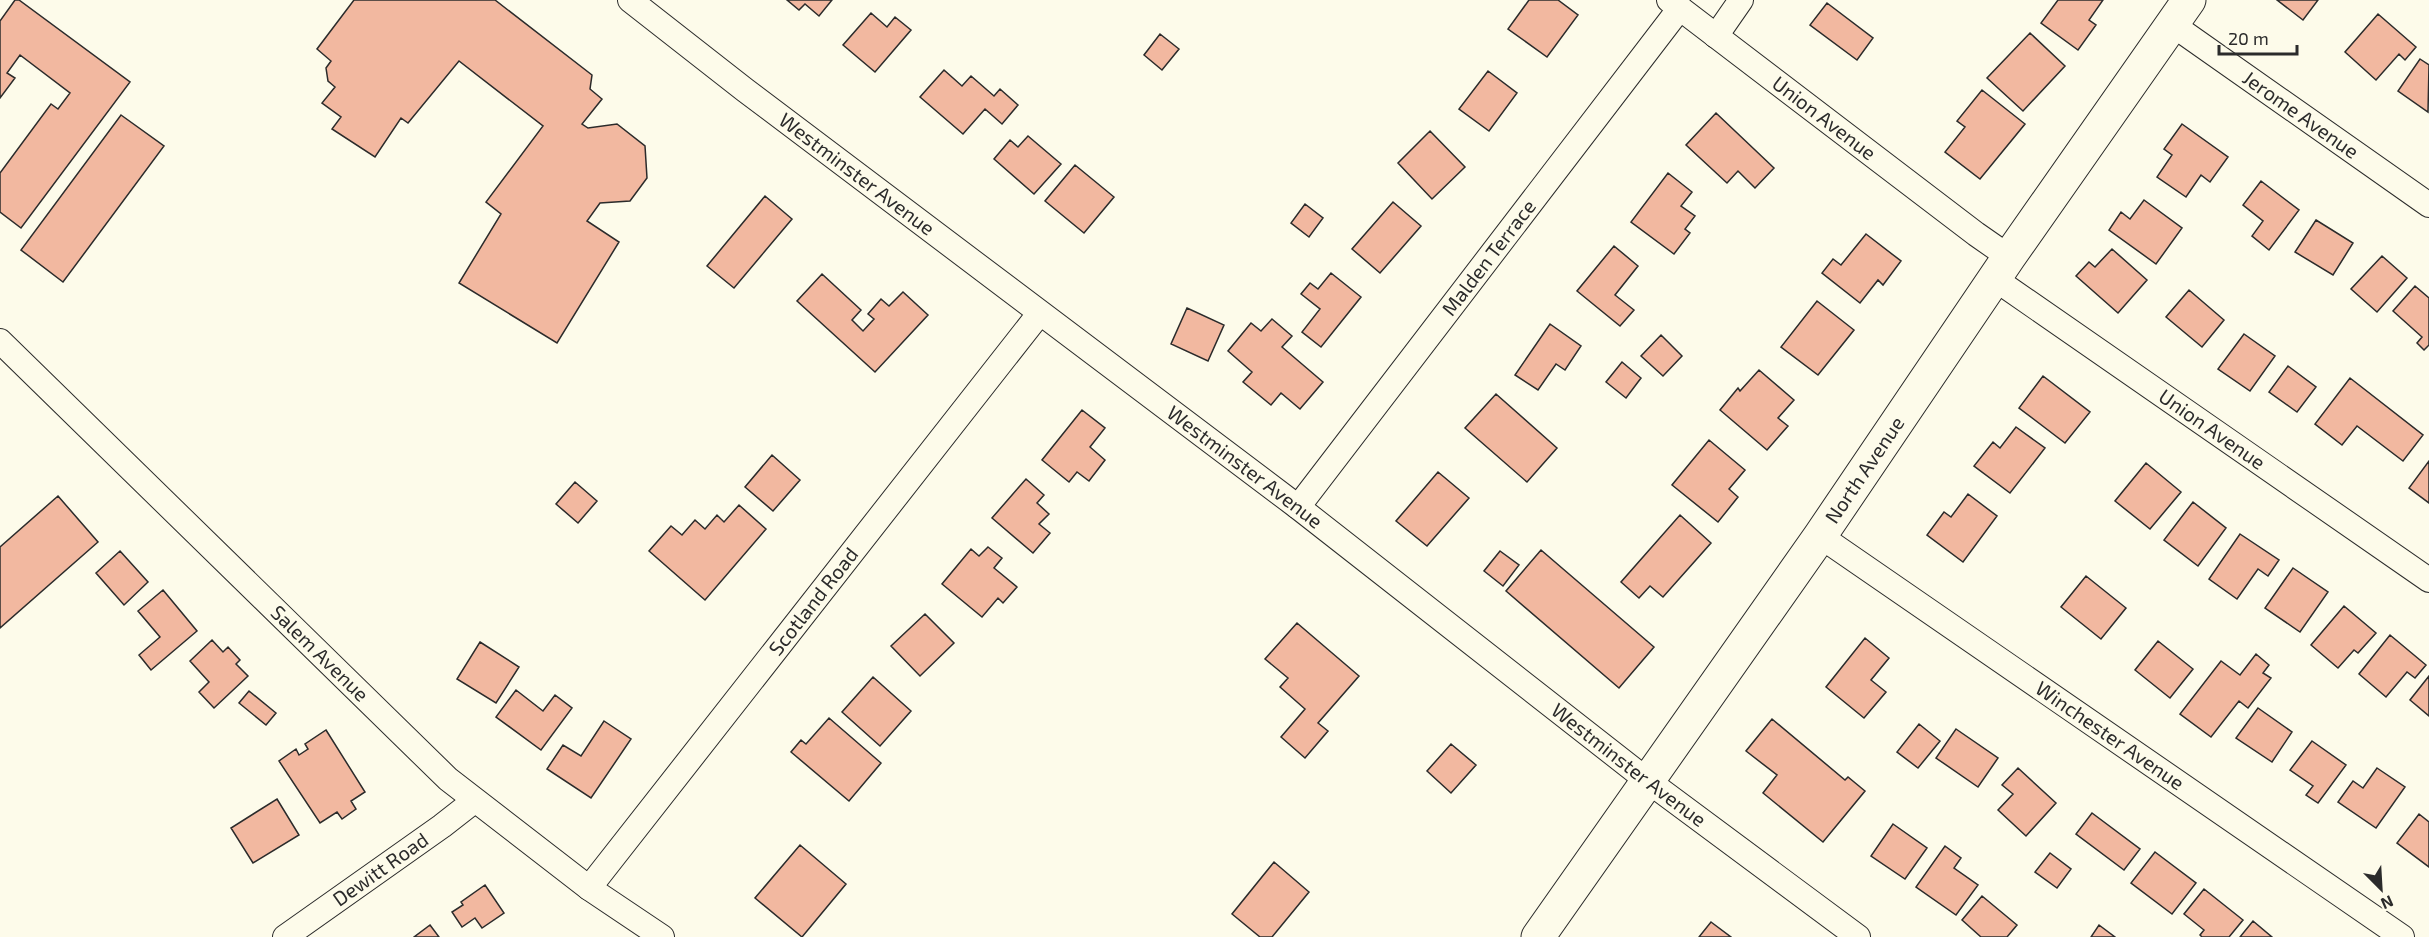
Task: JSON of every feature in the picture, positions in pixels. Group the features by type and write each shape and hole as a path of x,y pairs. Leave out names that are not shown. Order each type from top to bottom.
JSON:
{"main road":[{"name":"North Avenue","path":"1538,937 1820,536 2002,268 2181,13"}],"street":[{"name":"Westminster Avenue","path":"630,0 738,86 1298,507 1648,781 1858,937"},
{"path":"1716,36 1741,0"},
{"name":"Union Avenue","path":"1675,4 2002,268 2429,580"},
{"name":"Malden Terrace","path":"1298,507 1675,4"},
{"name":"Jerome Avenue","path":"2181,13 2429,205"},
{"name":"Scotland Road","path":"589,888 1039,314"},
{"name":"Salem Avenue","path":"0,341 448,779 589,888 662,937"},
{"name":"Winchester Avenue","path":"1820,536 2402,937"},
{"name":"Dewitt Road","path":"285,937 474,801"}],"building":[{"path":"15,0 19,0 130,82 21,228 0,212 0,173 51,104 58,109 70,93 20,55 7,73 15,78 0,98 0,21"},
{"path":"354,0 495,0 592,75 590,89 602,99 582,124 588,128 617,124 645,146 647,178 630,201 600,203 587,221 619,242 557,343 459,283 501,214 486,202 543,126 459,61 408,123 401,118 375,157 332,129 341,117 322,103 335,87 328,81 326,68 331,61 317,49"},
{"path":"787,0 832,0 819,16 805,4 799,10"},
{"path":"1529,0 1558,0 1578,15 1547,57 1508,29"},
{"path":"2058,0 2103,0 2089,20 2096,25 2078,50 2041,23"},
{"path":"2277,0 2318,0 2303,20"},
{"path":"1827,3 1873,38 1857,60 1810,25"},
{"path":"871,13 887,27 895,17 911,30 875,72 843,45"},
{"path":"2378,14 2416,47 2405,60 2399,54 2376,80 2345,52"},
{"path":"2030,33 2065,66 2023,111 1987,78"},
{"path":"1160,34 1179,49 1162,70 1144,55"},
{"path":"2420,59 2429,65 2428,112 2398,91"},
{"path":"944,70 962,86 971,76 994,96 1000,89 1018,105 1002,124 985,109 963,134 920,97"},
{"path":"1488,71 1517,93 1489,131 1459,109"},
{"path":"1982,90 2025,124 1980,179 1945,152 1965,127 1957,121"},
{"path":"1716,113 1774,168 1755,188 1738,171 1727,183 1686,145"},
{"path":"121,115 164,146 63,282 21,250"},
{"path":"2182,124 2228,157 2210,182 2201,175 2186,197 2157,177 2172,155 2164,149"},
{"path":"1430,131 1465,167 1432,199 1398,163"},
{"path":"1028,136 1061,164 1034,194 994,159 1010,140 1018,147"},
{"path":"1075,165 1114,197 1084,233 1045,201"},
{"path":"1668,173 1692,192 1681,206 1695,216 1685,229 1690,233 1674,254 1631,222"},
{"path":"2261,181 2299,210 2269,250 2252,236 2263,221 2243,205"},
{"path":"765,196 792,219 734,288 707,266"},
{"path":"2144,200 2182,228 2156,264 2109,230 2121,212 2130,219"},
{"path":"1393,202 1421,226 1380,273 1352,249"},
{"path":"1305,204 1323,218 1309,237 1291,223"},
{"path":"2316,220 2353,243 2333,275 2295,252"},
{"path":"1866,234 1901,261 1883,285 1878,280 1860,303 1822,273 1833,259 1841,265"},
{"path":"1614,246 1638,266 1615,295 1634,310 1620,326 1577,291"},
{"path":"2112,249 2147,280 2118,313 2076,276 2089,262 2095,267"},
{"path":"2382,256 2407,278 2377,312 2351,289"},
{"path":"1331,273 1361,297 1321,347 1302,332 1320,309 1301,294 1310,283 1318,289"},
{"path":"822,274 861,310 852,320 863,331 874,319 868,314 881,299 889,306 903,292 928,315 875,372 797,301"},
{"path":"2415,286 2429,298 2429,345 2424,350 2417,343 2422,337 2393,311"},
{"path":"2189,290 2224,320 2202,347 2166,317"},
{"path":"1817,301 1854,330 1818,375 1781,347"},
{"path":"1187,308 1224,325 1208,361 1171,344"},
{"path":"1272,319 1292,336 1282,347 1323,382 1300,409 1281,393 1271,405 1243,382 1252,372 1228,351 1251,323 1261,331"},
{"path":"1550,324 1581,346 1565,370 1556,364 1538,390 1515,375"},
{"path":"2244,334 2275,356 2250,391 2218,369"},
{"path":"1661,335 1682,356 1663,376 1641,356"},
{"path":"1622,362 1641,378 1626,398 1606,382"},
{"path":"2288,366 2316,387 2297,412 2269,392"},
{"path":"1759,370 1794,400 1778,418 1788,426 1767,450 1720,410 1738,388 1740,391"},
{"path":"2043,376 2090,412 2065,443 2019,408"},
{"path":"2350,378 2423,435 2403,461 2357,426 2342,445 2315,424"},
{"path":"1496,394 1557,448 1527,482 1465,428"},
{"path":"1082,410 1105,428 1090,447 1105,460 1089,481 1077,472 1069,482 1042,460"},
{"path":"2016,427 2045,448 2010,493 1974,466 1993,442 2000,448"},
{"path":"1709,440 1745,470 1729,489 1738,497 1718,522 1672,485"},
{"path":"772,455 800,480 773,511 745,487"},
{"path":"2429,461 2429,503 2409,488"},
{"path":"2146,463 2181,492 2150,529 2115,501"},
{"path":"1438,472 1469,498 1427,546 1396,521"},
{"path":"1026,479 1044,495 1037,503 1049,514 1039,524 1050,533 1033,553 992,518"},
{"path":"575,482 597,501 578,523 556,504"},
{"path":"1968,494 1997,516 1963,562 1927,535 1944,512 1951,517"},
{"path":"58,496 98,542 0,628 0,547"},
{"path":"2193,502 2226,528 2198,566 2164,540"},
{"path":"739,505 766,529 705,600 649,551 671,526 682,535 695,520 705,529 717,515 724,522"},
{"path":"1680,515 1711,543 1663,597 1650,586 1639,598 1621,582"},
{"path":"2240,534 2279,560 2268,576 2258,569 2237,599 2209,579"},
{"path":"988,547 1002,558 994,568 1017,587 1003,603 998,598 982,617 942,584 971,549 979,556"},
{"path":"1541,550 1654,647 1619,688 1506,591"},
{"path":"120,551 148,582 124,605 96,573"},
{"path":"1500,551 1519,565 1503,586 1484,571"},
{"path":"2293,568 2328,592 2300,632 2265,608"},
{"path":"2086,576 2126,608 2101,639 2061,607"},
{"path":"163,590 197,631 151,670 139,655 160,637 138,611"},
{"path":"2344,606 2376,633 2358,653 2354,650 2338,668 2311,645"},
{"path":"925,614 954,643 920,676 891,646"},
{"path":"1297,623 1359,676 1318,723 1328,731 1305,758 1281,737 1305,709 1280,687 1288,678 1265,659"},
{"path":"2390,635 2426,665 2415,678 2407,672 2386,697 2359,674"},
{"path":"1865,638 1889,658 1871,680 1886,692 1864,718 1826,687"},
{"path":"212,640 223,652 228,647 240,660 236,664 248,676 214,708 199,692 209,682 190,661"},
{"path":"2158,641 2193,669 2170,698 2135,670"},
{"path":"480,642 519,667 496,703 457,679"},
{"path":"2256,654 2269,665 2263,673 2271,678 2248,708 2239,701 2211,737 2180,714 2221,661 2240,675"},
{"path":"2429,676 2429,716 2410,700"},
{"path":"873,677 911,711 880,746 842,712"},
{"path":"516,690 543,711 555,695 572,708 541,750 496,717"},
{"path":"249,691 276,713 266,725 239,703"},
{"path":"2258,708 2292,732 2272,762 2236,738"},
{"path":"829,718 881,763 849,801 791,752 801,740 806,744"},
{"path":"1772,719 1845,780 1848,777 1865,791 1823,842 1763,793 1777,775 1746,751"},
{"path":"604,721 631,739 591,798 547,769 563,745 581,756"},
{"path":"1919,724 1940,741 1918,768 1897,752"},
{"path":"1956,729 1998,758 1978,787 1936,758"},
{"path":"326,730 365,792 351,801 356,809 342,819 337,812 320,823 279,761 296,749 299,755 308,749 305,744"},
{"path":"2312,741 2346,765 2318,803 2306,795 2313,786 2290,770"},
{"path":"1451,744 1476,765 1451,793 1427,771"},
{"path":"2018,768 2056,803 2026,836 1998,810 2013,794 2002,785"},
{"path":"2377,768 2405,787 2376,828 2338,802 2353,781 2363,788"},
{"path":"277,799 299,835 253,863 231,828"},
{"path":"2092,813 2140,849 2124,870 2076,834"},
{"path":"2419,814 2429,822 2429,867 2397,843"},
{"path":"1893,824 1927,848 1905,879 1871,856"},
{"path":"800,845 846,884 802,937 755,898"},
{"path":"1945,846 1961,858 1954,868 1978,885 1956,915 1916,887"},
{"path":"2155,852 2196,883 2172,914 2131,883"},
{"path":"2050,853 2071,869 2057,888 2035,872"},
{"path":"1274,862 1309,892 1272,937 1260,937 1232,914"},
{"path":"485,885 504,913 482,928 475,918 462,927 452,912 463,905 461,902"},
{"path":"2204,889 2243,920 2229,937 2202,937 2200,935 2204,930 2184,914"},
{"path":"1982,896 2017,925 2007,937 1981,937 1962,920"},
{"path":"2253,921 2272,937 2240,937"},
{"path":"1711,922 1731,937 1699,937"},
{"path":"430,925 439,937 414,937"},
{"path":"2099,925 2115,937 2091,937"}]}
